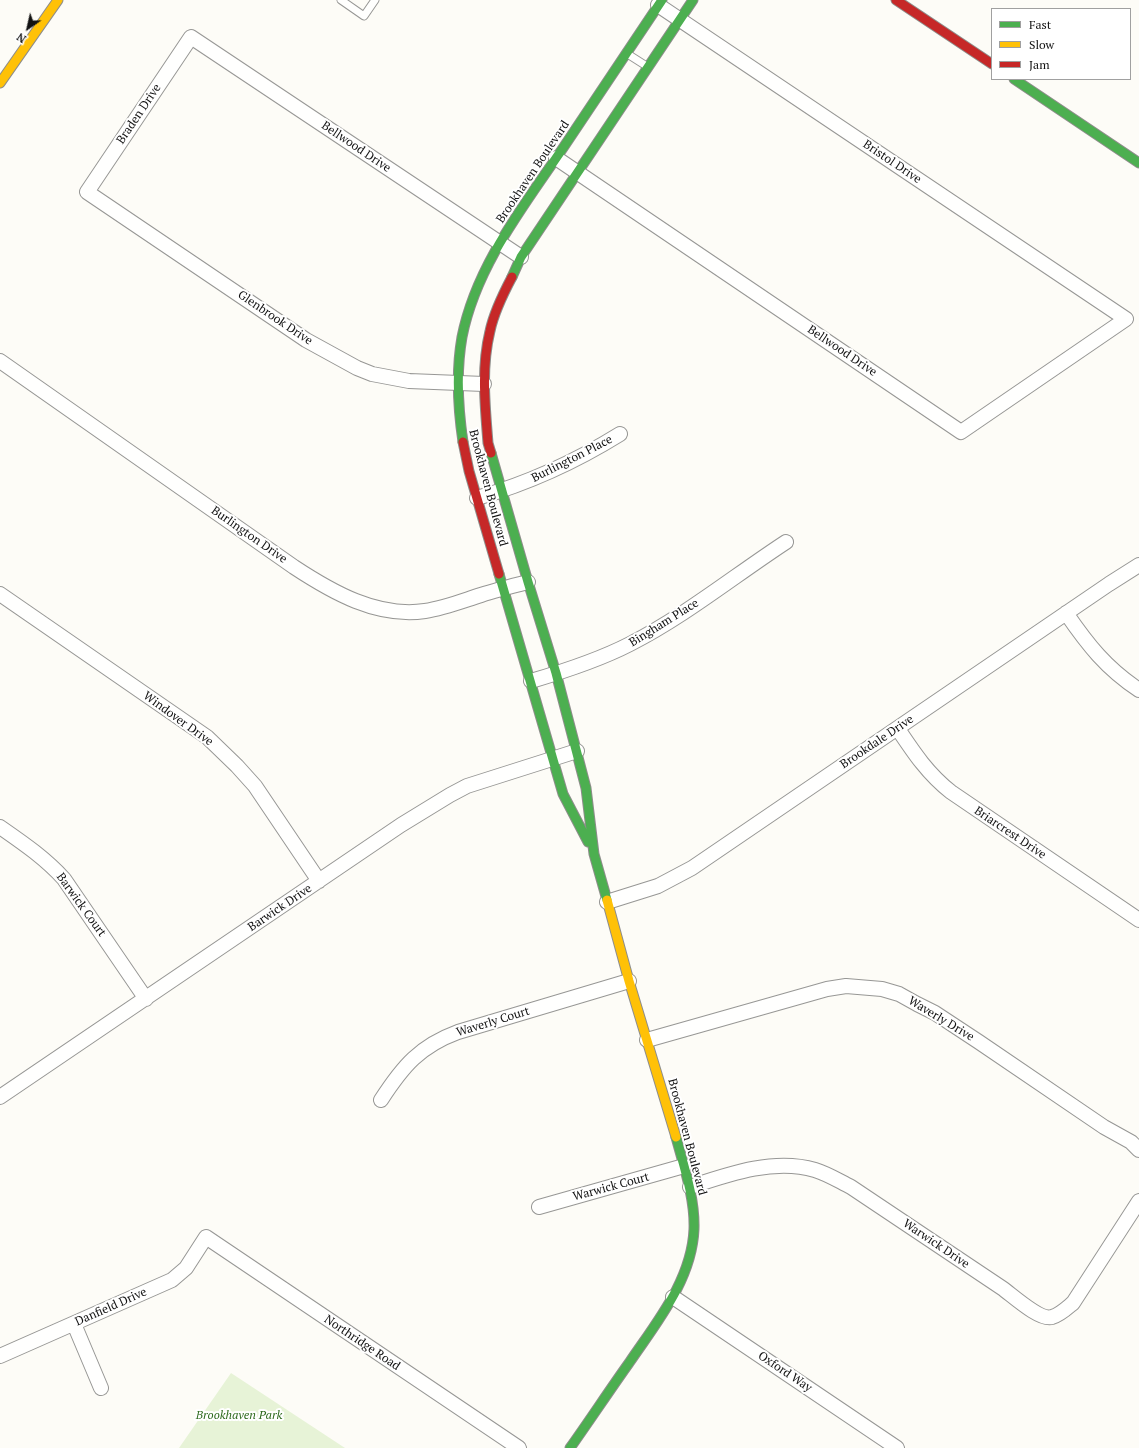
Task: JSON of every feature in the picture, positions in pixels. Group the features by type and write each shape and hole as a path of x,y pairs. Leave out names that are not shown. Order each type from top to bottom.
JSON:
{"street":[{"path":"0,83 58,0"},
{"name":"Brookhaven Boulevard","path":"570,1448 659,1320 681,1282 686,1271 692,1248 694,1210 690,1187 629,981 594,854 586,788 556,673 488,443 484,370 490,330 502,297 521,257 577,171 693,0"},
{"path":"896,0 991,63"},
{"name":"Brookhaven Boulevard","path":"594,854 563,794 503,589 463,444 459,423 458,384 462,334 482,277 500,243 626,53 657,2"},
{"name":"Bristol Drive","path":"657,2 680,20 1126,319"},
{"name":"Bellwood Drive","path":"191,37 521,257"},
{"name":"Braden Drive","path":"87,192 191,37"},
{"path":"1015,80 1139,164"},
{"name":"Bellwood Drive","path":"556,158 961,432 1126,319"},
{"name":"Glenbrook Drive","path":"87,192 306,340 340,360 357,368 390,378 409,381 484,384"},
{"name":"Burlington Drive","path":"0,361 294,567 341,595 372,607 405,611 424,611 528,582"},
{"name":"Burlington Place","path":"477,498 502,491 552,472 592,452 620,434"},
{"name":"Bingham Place","path":"531,681 578,667 630,644 659,628 786,542"},
{"name":"Brookdale Drive","path":"607,902 658,886 692,868 1066,613 1139,565"},
{"name":"Windover Drive","path":"0,594 207,737 255,786 319,881"},
{"path":"1066,613 1086,642 1102,660 1116,674 1139,690"},
{"name":"Briarcrest Drive","path":"898,728 922,765 936,780 951,792 1139,920"},
{"name":"Barwick Drive","path":"0,1097 401,825 450,794 479,782 576,751"},
{"name":"Barwick Court","path":"0,827 30,848 53,867 64,879 146,999"},
{"name":"Waverly Court","path":"381,1100 396,1076 422,1050 443,1037 629,981"},
{"name":"Waverly Drive","path":"647,1040 826,989 846,986 882,989 899,994 935,1013 1104,1127 1130,1142 1139,1150"},
{"name":"Warwick Court","path":"539,1207 684,1166"},
{"name":"Warwick Drive","path":"690,1187 712,1179 759,1168 785,1166 815,1170 851,1187 1002,1288 1024,1305 1044,1317 1051,1318 1064,1311 1073,1303 1135,1207"},
{"name":"Danfield Drive","path":"0,1356 172,1280 186,1268 206,1237"},
{"name":"Northridge Road","path":"206,1237 519,1448"},
{"name":"Oxford Way","path":"672,1297 896,1448"},
{"path":"74,1324 101,1388"}],"lane":[{"path":"341,0 364,16 375,0"},
{"path":"626,53 648,67"}],"green space":[{"name":"Brookhaven Park","path":"231,1373 345,1448 179,1448"}],"traffic: fast":[{"path":"463,442 458,390 460,350 469,311 478,286 517,215 662,0"},
{"path":"512,277 521,257 693,0"},
{"path":"1015,80 1139,163"},
{"path":"491,453 556,673 586,788 594,854 607,900"},
{"path":"499,574 563,794 588,842"},
{"path":"570,1448 661,1316 680,1283 687,1266 692,1248 694,1217 688,1183 676,1137"}],"traffic: slow":[{"path":"0,83 58,0"},
{"path":"607,900 629,981 676,1137"}],"traffic: jam":[{"path":"896,0 991,63"},
{"path":"491,453 488,443 485,401 485,359 494,317 512,277"},
{"path":"463,442 469,471 499,574"}]}
